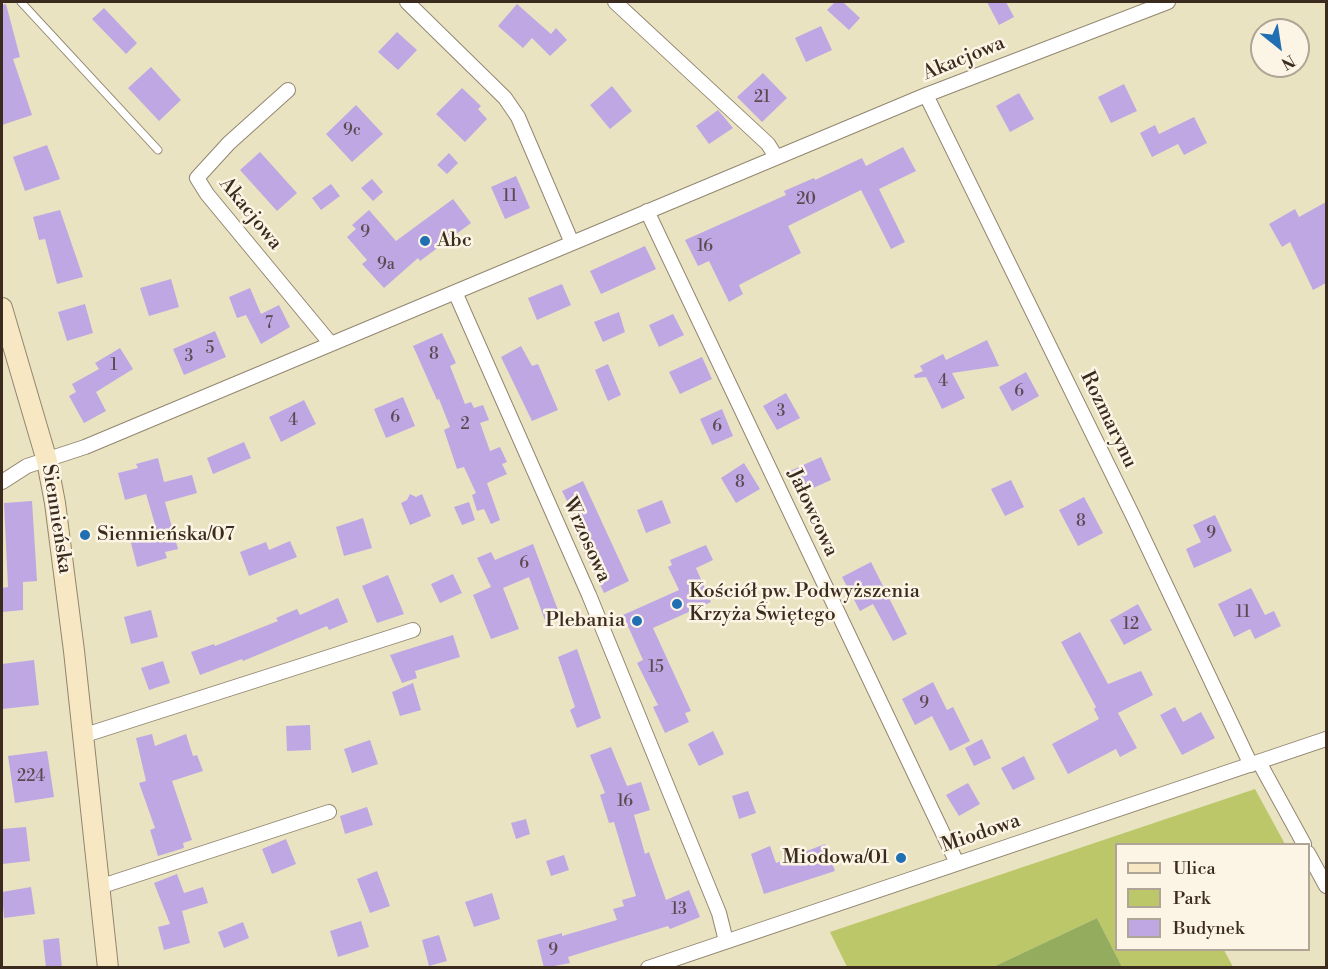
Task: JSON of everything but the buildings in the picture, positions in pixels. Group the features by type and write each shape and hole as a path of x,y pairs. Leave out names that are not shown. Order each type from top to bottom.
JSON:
{"main road":[{"name":"Siennieńska","path":"2,308 47,461 62,550 108,968"}],"street":[{"path":"407,2 505,98 518,117 572,243"},
{"path":"615,2 768,144 776,158"},
{"name":"Akacjowa","path":"2,482 27,466 47,461 926,95 1168,2"},
{"name":"Akacjowa","path":"288,90 229,142 197,178 207,194 330,344"},
{"name":"Rozmarynu","path":"926,95 1255,764 1303,843"},
{"name":"Jałowcowa","path":"647,212 957,863"},
{"name":"Wrzosowa","path":"455,292 589,595 719,913 726,941"},
{"path":"82,736 413,630"},
{"name":"Miodowa","path":"648,968 1326,740"},
{"path":"99,887 329,813"},
{"path":"1310,857 1326,886"}],"lane":[{"path":"21,2 158,150"}],"green space":[{"path":"1255,789 1284,843 1115,843 1115,951 1225,951 1233,967 1122,967 1097,918 993,967 847,967 830,932"},
{"path":"1097,918 1122,967 993,967"}],"place":[{"name":"Abc","path":"425,241"},
{"name":"Siennieńska/07","path":"85,535"},
{"name":"Kościół pw. Podwyższenia Krzyża Świętego","path":"677,604"},
{"name":"Plebania","path":"637,621"},
{"name":"Miodowa/01","path":"901,858"}]}
